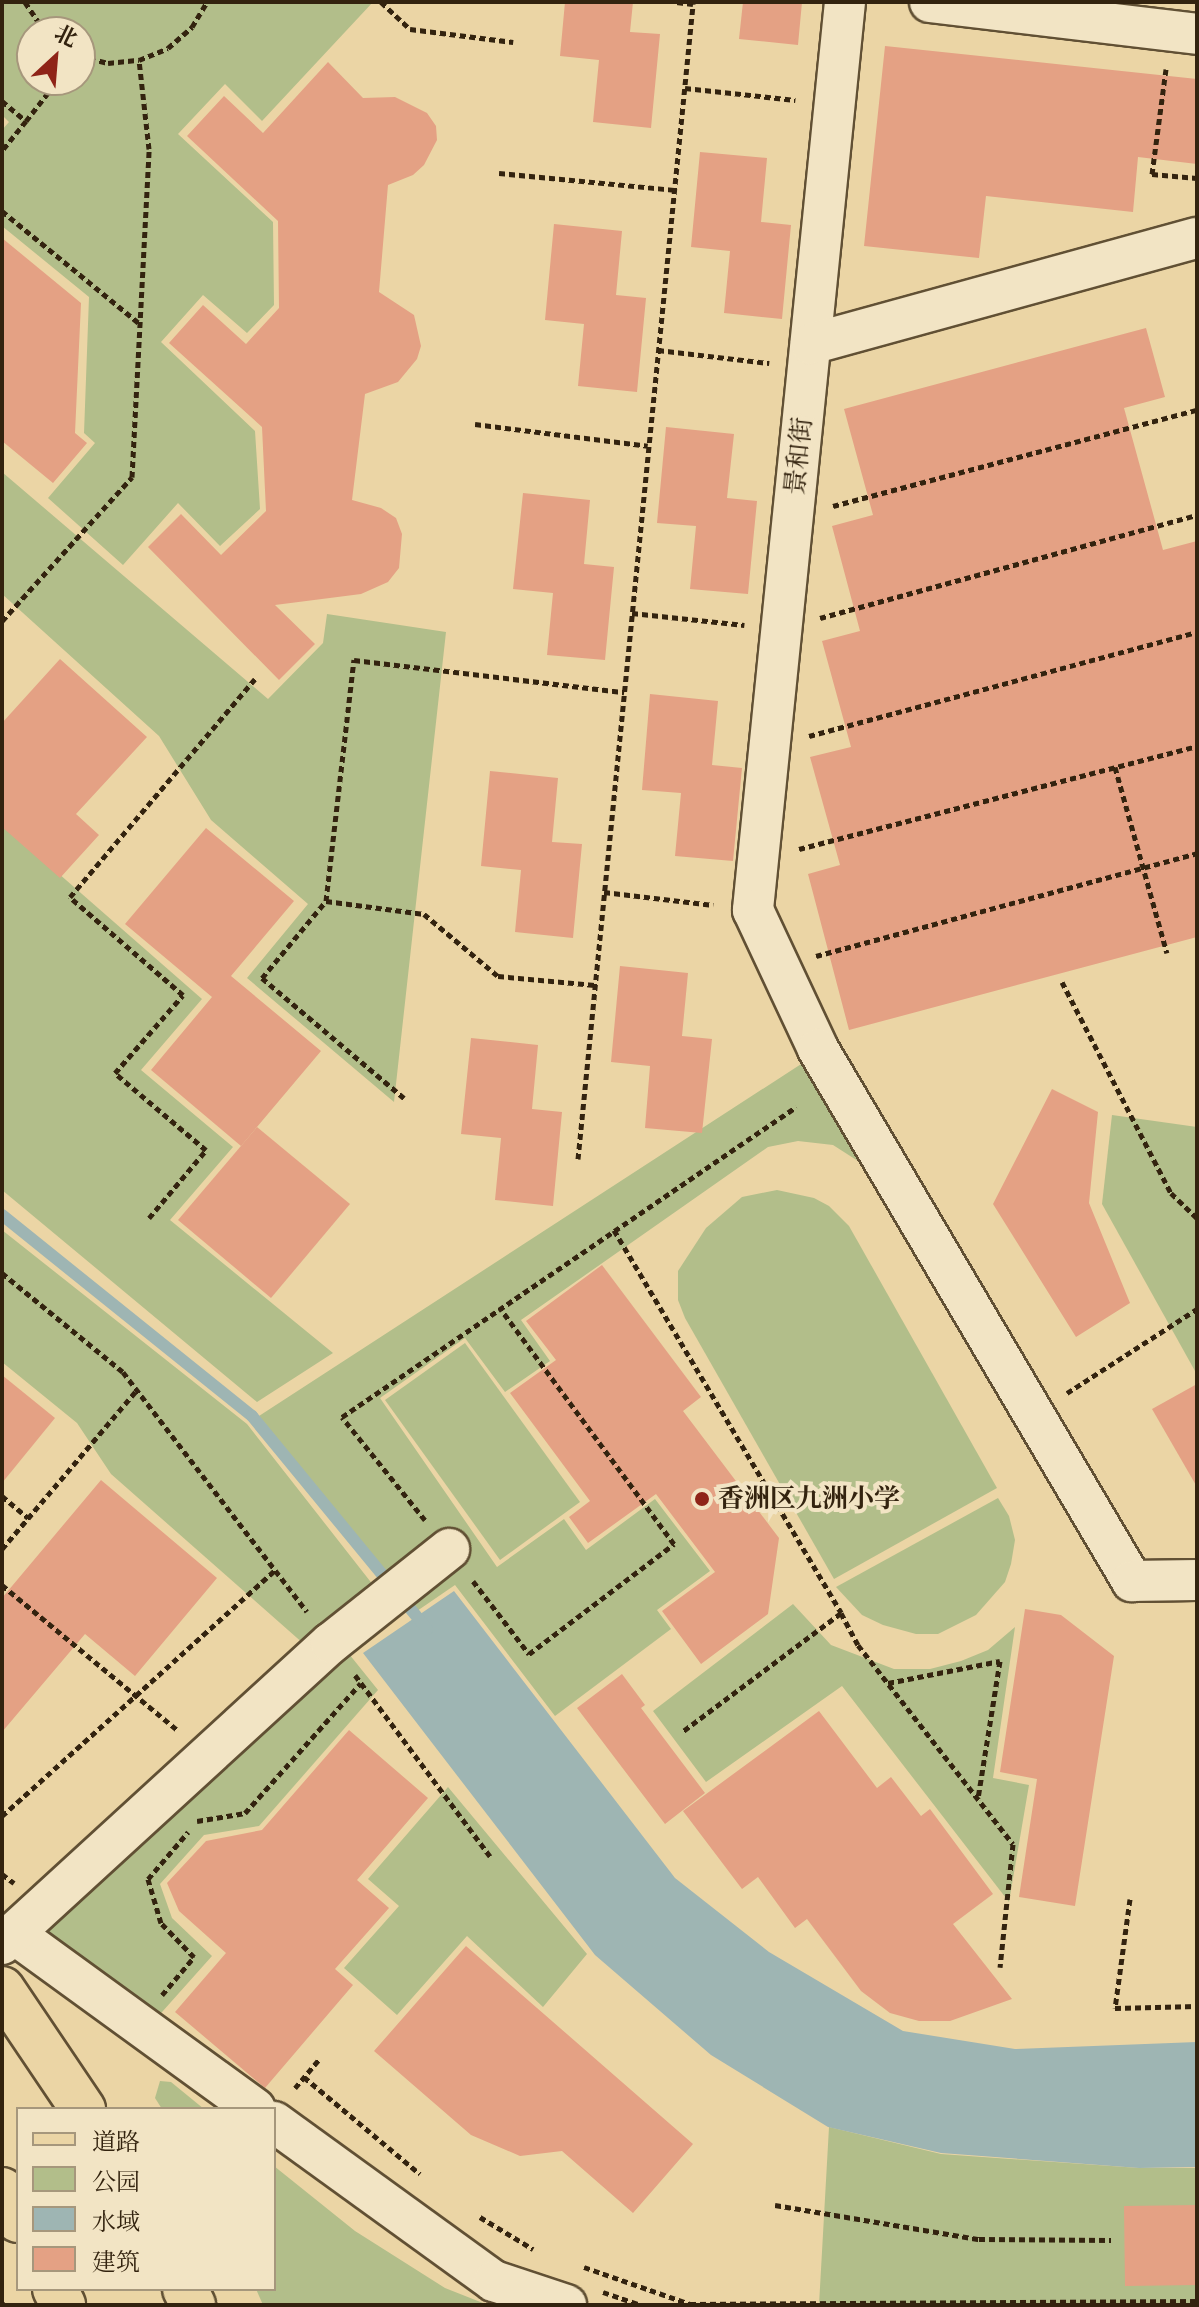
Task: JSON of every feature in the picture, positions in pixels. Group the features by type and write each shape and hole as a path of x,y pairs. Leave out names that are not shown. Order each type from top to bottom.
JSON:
{"main road":[{"path":"2,1989 82,2107"},
{"path":"2,2190 16,2216"}],"street":[{"name":"景和街","path":"753,910 845,2"},
{"path":"930,2 1184,32"},
{"path":"809,356 1197,238"},
{"path":"753,910 818,1049 1132,1581 1197,1580"},
{"path":"267,2107 8,1938 331,1643 449,1549"},
{"path":"276,2113 494,2281 566,2305"}],"path":[{"path":"96,60 108,63 139,60 168,48 192,27 207,2"},
{"path":"381,2 410,29 513,42"},
{"path":"578,1159 693,4 676,2"},
{"path":"1184,32 1152,174 1197,178"},
{"path":"2,621 132,477 149,149 139,60"},
{"path":"685,88 834,105"},
{"path":"2,151 46,96"},
{"path":"2,101 26,121"},
{"path":"499,173 674,190"},
{"path":"2,211 140,324"},
{"path":"658,350 809,356"},
{"path":"793,516 1197,410"},
{"path":"475,424 649,446"},
{"path":"632,613 782,629 1197,515"},
{"path":"770,747 1197,632"},
{"path":"404,1098 262,978 326,901 354,660 624,692"},
{"path":"149,1218 206,1150 115,1073 183,995 70,897 255,679"},
{"path":"758,860 1197,746"},
{"path":"1115,767 1167,953"},
{"path":"780,966 1197,853"},
{"path":"604,892 753,910"},
{"path":"326,901 424,914 498,976 595,985"},
{"path":"1062,982 1171,1193 1197,1218"},
{"path":"500,1308 674,1544 529,1654 342,1417 500,1308 614,1230 796,1107"},
{"path":"614,1230 858,1645 1013,1844 1000,1967"},
{"path":"2,1273 123,1372 490,1856"},
{"path":"1034,1415 1197,1309"},
{"path":"2,1549 137,1390"},
{"path":"2,1496 28,1518"},
{"path":"2,1816 275,1570"},
{"path":"2,1585 207,1756"},
{"path":"682,1732 841,1613"},
{"path":"888,1683 1000,1661 978,1799"},
{"path":"137,2024 194,1957 161,1923 148,1879 198,1820 245,1813 361,1683"},
{"path":"1130,1899 1115,2008 1197,2006"},
{"path":"275,2107 320,2058"},
{"path":"304,2077 429,2182"},
{"path":"775,2205 979,2239 1111,2240"},
{"path":"466,2209 548,2254"},
{"path":"576,2264 690,2304 1197,2301"}],"green space":[{"path":"2,2 373,2 262,121 225,84 178,134 273,222 274,305 247,333 203,295 161,342 255,431 260,509 220,546 178,503 123,565 48,498 95,443 84,433 89,297 2,226 2,130 9,122 2,115"},
{"path":"2,472 268,699 323,643 327,614 446,632 394,1102 247,978 308,904 211,820 159,736 2,594"},
{"path":"2,824 202,999 141,1070 233,1147 170,1220 333,1353 257,1402 2,1190"},
{"path":"815,1055 875,1155 858,1161 833,1145 798,1141 768,1147 521,1320 550,1361 505,1392 465,1338 380,1398 497,1567 564,1519 586,1550 655,1499 710,1571 657,1610 671,1629 555,1716 455,1585 417,1611 259,1416"},
{"path":"1112,1115 1197,1127 1195,1371 1102,1204"},
{"path":"777,1190 814,1198 829,1206 849,1226 997,1488 834,1579 685,1318 678,1300 678,1271 706,1228 742,1197"},
{"path":"2,1230 247,1424 377,1590 305,1645 111,1474 77,1423 2,1362"},
{"path":"465,1343 580,1502 500,1560 385,1400"},
{"path":"998,1498 1009,1516 1015,1540 1011,1564 1005,1582 976,1615 938,1634 916,1634 883,1625 862,1615 836,1587"},
{"path":"793,1604 831,1645 894,1669 930,1669 961,1661 988,1650 1015,1627 993,1778 1029,1785 1009,1902 842,1686 706,1782 653,1711"},
{"path":"345,1649 378,1690 259,1826 204,1835 160,1884 172,1918 212,1956 154,2021 33,1931"},
{"path":"448,1787 587,1954 543,2007 467,1936 397,2015 344,1968 399,1906 368,1879"},
{"path":"160,2081 171,2082 202,2107 161,2107 155,2098"},
{"path":"829,2127 941,2154 1139,2168 1197,2168 1197,2305 819,2305"},
{"path":"276,2168 355,2231 445,2288 488,2305 263,2305 257,2291 276,2291"}],"water":[{"path":"454,1591 675,1878 769,1952 903,2031 1015,2049 1197,2042 1197,2167 1139,2168 941,2153 828,2127 711,2055 595,1955 363,1653"}],"building":[{"path":"565,2 633,2 630,32 660,34 651,128 593,122 599,60 560,56"},
{"path":"743,2 802,2 798,45 739,39"},
{"path":"885,46 1197,79 1197,164 1138,157 1133,212 986,196 979,258 864,246"},
{"path":"328,62 363,98 395,97 427,113 436,126 437,140 424,165 413,175 388,185 379,292 414,315 421,346 417,359 398,382 365,394 352,500 381,508 396,518 402,534 399,568 388,582 361,594 275,605 315,644 279,680 148,547 181,514 221,555 266,511 262,427 169,343 203,305 246,344 279,308 278,221 187,136 224,96 263,133"},
{"path":"700,152 767,158 761,222 791,225 782,319 724,313 730,251 691,247"},
{"path":"554,224 622,231 616,295 646,298 637,392 578,386 584,324 545,320"},
{"path":"2,238 81,303 75,433 87,443 53,483 2,441"},
{"path":"1146,328 1165,397 1124,408 1163,550 1197,541 1197,937 849,1030 808,874 840,865 810,757 851,747 822,641 860,631 832,526 873,515 844,409"},
{"path":"666,427 734,434 727,498 757,501 748,594 690,589 696,526 657,523"},
{"path":"523,493 590,500 584,564 614,567 605,660 547,655 553,593 513,589"},
{"path":"60,659 147,737 76,814 99,835 60,878 2,827 2,723"},
{"path":"650,694 718,701 712,765 742,768 733,861 675,856 681,793 642,790"},
{"path":"490,771 558,778 552,842 582,844 573,938 515,932 521,870 481,866"},
{"path":"206,828 294,901 231,976 321,1051 241,1146 151,1070 212,997 125,924"},
{"path":"620,966 688,973 682,1036 712,1039 702,1133 645,1128 650,1066 611,1062"},
{"path":"471,1038 538,1045 532,1109 562,1112 553,1206 495,1200 501,1138 461,1134"},
{"path":"1052,1089 1098,1112 1089,1203 1130,1303 1076,1337 993,1204"},
{"path":"257,1127 350,1204 271,1298 178,1220"},
{"path":"602,1265 701,1397 683,1411 779,1538 768,1614 701,1664 662,1611 715,1572 656,1494 588,1543 569,1517 590,1501 510,1393 556,1360 526,1321"},
{"path":"2,1375 55,1418 2,1483"},
{"path":"1197,1384 1197,1487 1152,1409"},
{"path":"101,1480 217,1578 135,1676 85,1634 2,1732 2,1598"},
{"path":"1025,1609 1061,1615 1114,1656 1075,1906 1019,1897 1037,1779 1000,1772"},
{"path":"622,1674 645,1705 641,1708 705,1793 665,1824 577,1708"},
{"path":"819,1711 877,1788 891,1777 921,1816 930,1809 993,1894 953,1924 1012,1999 950,2021 919,2021 890,2013 861,1991 807,1919 795,1928 758,1877 742,1889 683,1811"},
{"path":"349,1730 428,1798 357,1880 389,1908 335,1969 353,1985 265,2088 175,2012 226,1953 179,1911 167,1883 206,1841 262,1830"},
{"path":"466,1946 693,2144 633,2213 562,2151 520,2156 471,2135 374,2051"},
{"path":"1197,2205 1197,2285 1125,2286 1124,2206"}],"waterway":[{"path":"2,1215 252,1416 427,1629"}],"place":[{"name":"香洲区九洲小学","path":"702,1499"}]}
